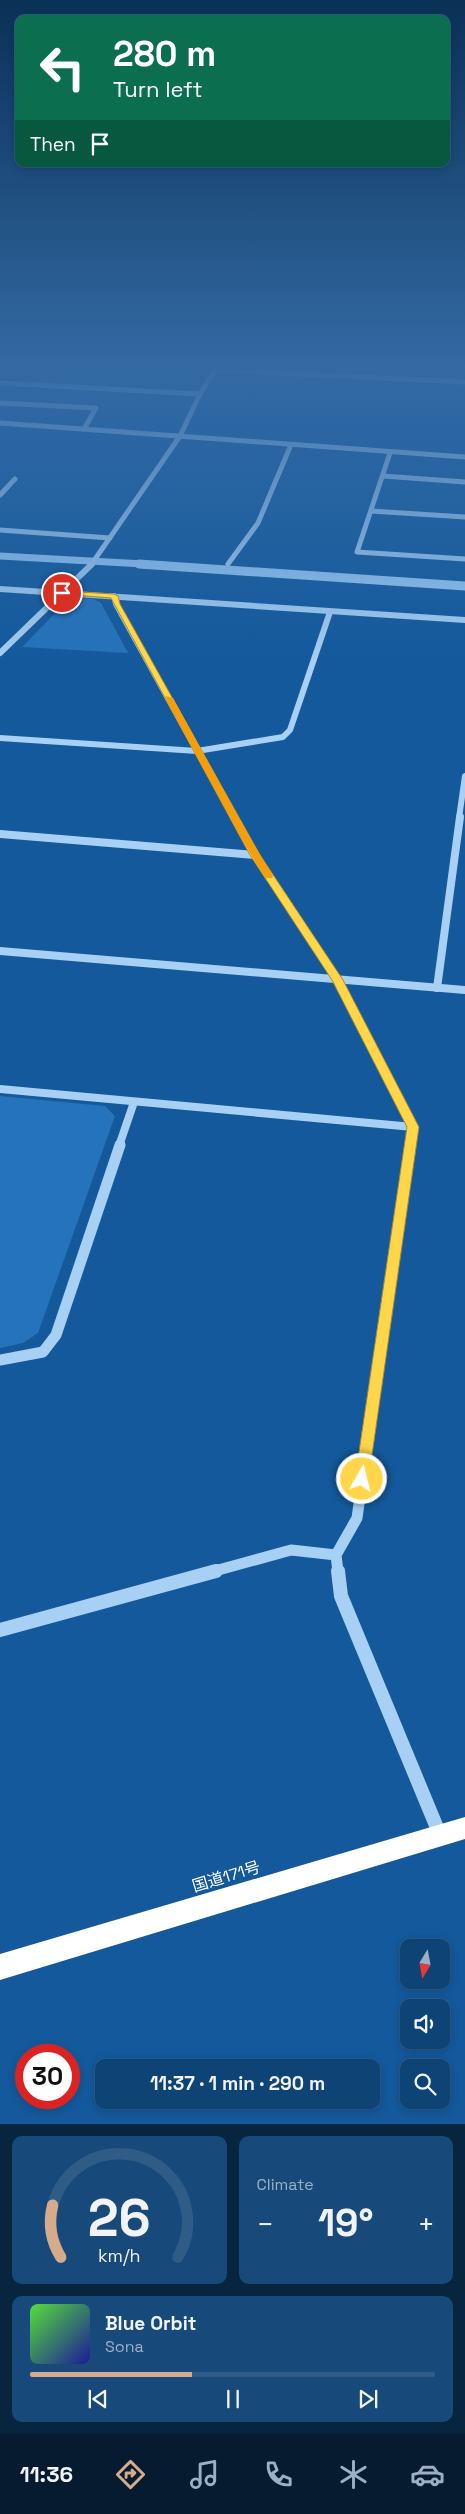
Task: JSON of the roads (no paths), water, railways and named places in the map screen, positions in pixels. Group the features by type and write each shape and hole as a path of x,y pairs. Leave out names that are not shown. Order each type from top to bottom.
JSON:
{"highway":[{"name":"国道171号","path":"0,1967 465,1828"}],"street":[{"path":"0,653 88,570 157,469"},
{"path":"228,564 258,523 281,469"},
{"path":"385,469 357,552 465,559"},
{"path":"383,476 465,482"},
{"path":"0,495 15,479"},
{"path":"371,511 465,517"},
{"path":"0,530 110,538"},
{"path":"0,589 465,620"},
{"path":"114,596 116,604 255,855 338,980 413,1127 357,1518 336,1555 341,1596 440,1835"},
{"path":"0,738 197,751 283,737 290,730 330,612"},
{"path":"437,988 465,776"},
{"path":"0,834 255,855"},
{"path":"0,950 465,990"},
{"path":"0,1089 413,1127"},
{"path":"0,1360 43,1352 56,1335 134,1102"},
{"path":"0,1630 291,1550 336,1555"}],"waterway":[{"path":"0,556 162,565"},
{"path":"139,564 465,586"}]}
